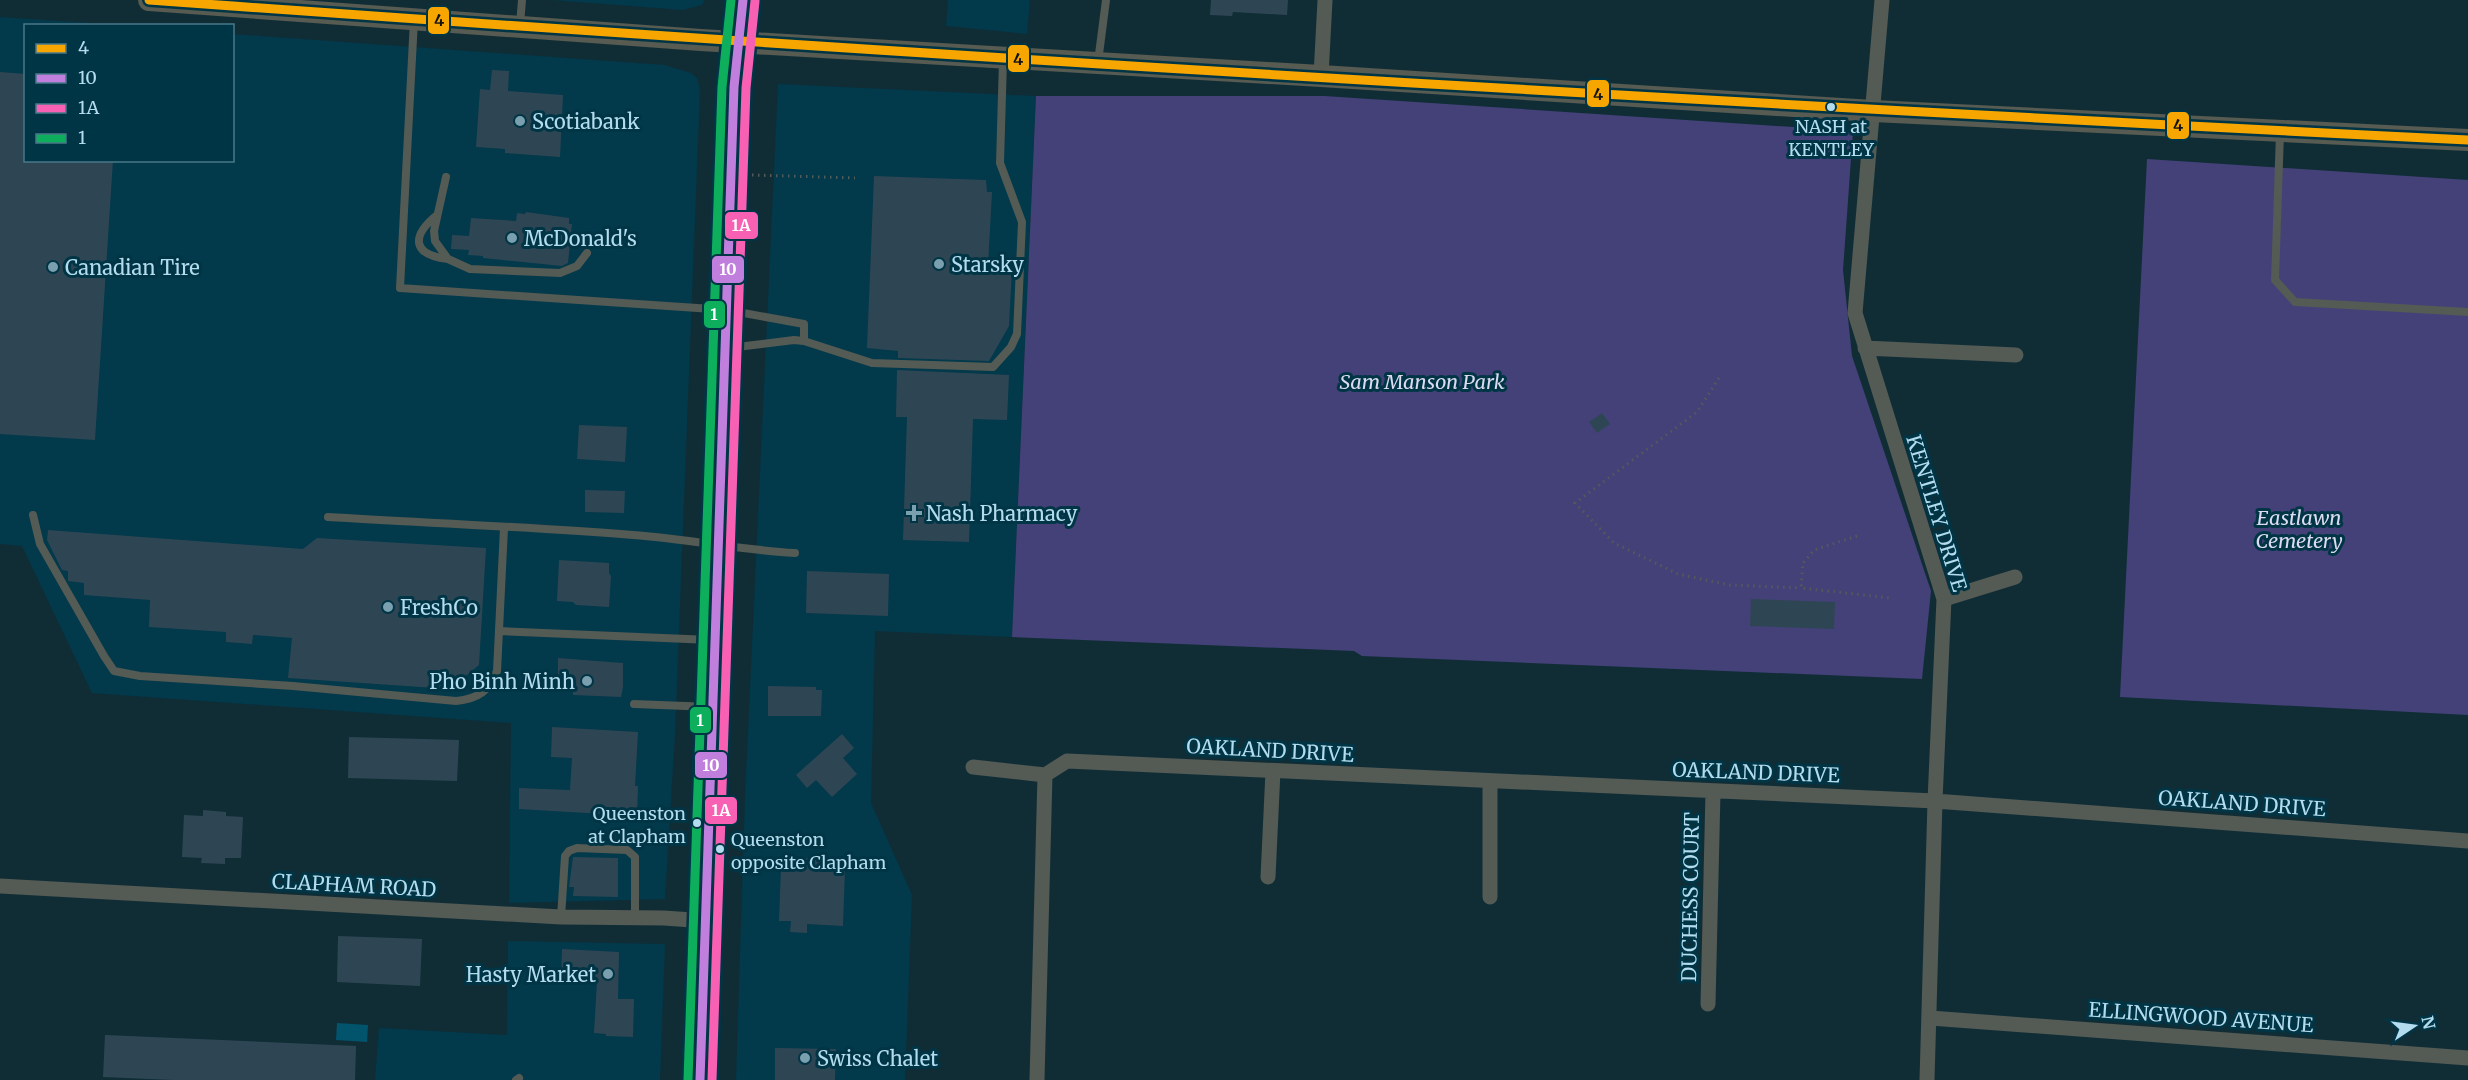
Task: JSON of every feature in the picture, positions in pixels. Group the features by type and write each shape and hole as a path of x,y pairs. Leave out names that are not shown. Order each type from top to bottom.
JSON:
{"main road":[{"path":"149,0 298,5 414,19 739,42 1873,111 2468,140"},
{"path":"700,1080 734,87 743,0"}],"street":[{"path":"1321,76 1325,0"},
{"name":"KENTLEY DRIVE","path":"1882,0 1856,313 1944,599 1935,801 1927,1080"},
{"path":"1865,348 2016,355"},
{"path":"1944,599 2015,577"},
{"name":"OAKLAND DRIVE","path":"1045,775 1067,761 1935,801 2468,841"},
{"path":"973,766 1045,775 1037,1080"},
{"path":"1268,877 1273,771"},
{"path":"1490,781 1490,897"},
{"name":"DUCHESS COURT","path":"1708,1004 1713,792"},
{"name":"CLAPHAM ROAD","path":"0,886 561,917 706,921"},
{"name":"ELLINGWOOD AVENUE","path":"1930,1018 2468,1058"}],"lane":[{"path":"520,27 522,0"},
{"path":"1098,64 1106,0"},
{"path":"414,19 400,288 727,310 804,324 804,340"},
{"path":"726,348 804,340 872,363 993,367 1011,347 1017,334 1022,222 1000,163 1003,58"},
{"path":"2280,131 2275,280 2295,302 2468,312"},
{"path":"446,177 434,231 435,242 448,260"},
{"path":"437,215 424,225 419,234 419,242 423,250 430,257 448,260 470,268 560,273 577,266 587,253"},
{"path":"33,515 40,544 114,671 140,676 293,686 456,701 481,695 491,684 497,671 504,528"},
{"path":"328,517 631,535 718,543 748,550 795,553"},
{"path":"499,631 716,640"},
{"path":"634,704 712,707"},
{"path":"561,917 565,856 569,850 577,848 627,850 635,857 635,918"}],"path":[{"path":"731,174 855,178"},
{"path":"1719,378 1697,412 1575,503 1614,543 1678,574 1729,585 1802,588 1890,598"},
{"path":"1802,588 1803,563 1814,550 1857,536"}],"shaded area":[{"path":"552,0 705,0 702,5 683,10"},
{"path":"948,0 1030,0 1027,34 946,26"},
{"path":"0,17 104,24 24,24 24,162 234,162 234,34 664,65 691,73 697,78 700,90 675,733 665,899 509,903 511,723 92,693 22,546 0,544"},
{"path":"778,84 1036,96 1012,637 875,631 871,803 912,895 905,1080 736,1080 745,797"},
{"path":"508,941 665,944 660,1080 375,1080 379,1028 507,1035"},
{"path":"337,1023 368,1025 367,1042 336,1040"}],"green space":[{"name":"Sam Manson Park","path":"1036,96 1324,96 1853,131 1843,270 1852,356 1931,591 1922,679 1362,656 1354,651 1012,637"},
{"name":"Eastlawn Cemetery","path":"2147,159 2468,180 2468,715 2120,697"}],"building":[{"path":"1211,0 1288,0 1287,15 1233,12 1232,16 1210,15"},
{"name":"Scotiabank","path":"492,70 509,71 508,91 563,95 560,157 505,153 505,149 476,147 480,89 490,90"},
{"name":"Canadian Tire","path":"0,72 24,74 24,162 113,162 95,440 0,434"},
{"path":"874,176 986,180 987,192 992,192 988,266 1012,267 1009,326 989,361 898,358 898,351 867,348"},
{"name":"McDonald's","path":"526,212 569,218 569,224 572,224 568,263 562,266 483,258 483,256 468,255 469,250 451,249 452,235 469,236 471,218 516,221 517,213 525,214"},
{"path":"897,370 1009,375 1007,420 973,419 969,542 903,540 907,417 896,417"},
{"path":"1602,413 1610,424 1597,433 1589,422"},
{"path":"579,425 627,427 625,462 577,459"},
{"path":"585,490 625,491 624,513 585,512"},
{"path":"48,530 303,549 317,538 486,548 479,665 450,689 288,678 292,638 253,635 252,644 226,642 226,632 149,627 150,600 84,595 84,583 68,581 68,571 62,570 47,540"},
{"path":"559,560 609,563 611,576 609,607 557,601"},
{"path":"807,571 889,574 888,616 806,613"},
{"path":"1751,599 1835,602 1834,629 1750,626"},
{"name":"Pho Binh Minh","path":"558,658 623,663 621,697 573,695 573,692 527,685 528,675 558,676"},
{"path":"768,686 816,687 816,690 822,690 821,716 768,716"},
{"path":"552,727 638,732 635,786 638,786 637,816 519,809 519,788 570,790 572,758 551,757"},
{"path":"842,734 854,748 843,758 857,774 832,797 816,780 807,788 796,775"},
{"path":"349,737 459,740 457,781 348,778"},
{"path":"203,810 226,812 226,816 243,817 241,858 225,858 225,864 201,863 202,858 182,857 184,815 203,816"},
{"path":"573,857 618,858 618,897 573,896 574,887 569,887"},
{"path":"804,858 838,859 838,868 845,868 843,926 807,924 807,933 790,932 791,921 779,921 781,867 804,867"},
{"path":"338,936 422,939 420,986 337,982"},
{"path":"562,949 619,952 618,999 634,999 633,1037 594,1033 597,981 561,980"},
{"path":"105,1035 356,1046 355,1080 173,1080 103,1077"},
{"name":"Swiss Chalet","path":"775,1048 836,1049 835,1080 775,1080"}],"transit line":[{"name":"4","path":"149,0 1308,77 2468,140"},
{"name":"1","path":"688,1080 722,87 731,0"},
{"name":"10","path":"700,1080 734,87 743,0"},
{"name":"1A","path":"712,1080 746,88 755,1"}],"place":[{"name":"NASH at KENTLEY","path":"1831,107"},
{"name":"Scotiabank","path":"520,121"},
{"name":"McDonald's","path":"512,238"},
{"name":"Starsky","path":"939,264"},
{"name":"Canadian Tire","path":"53,267"},
{"name":"Nash Pharmacy","path":"914,513"},
{"name":"FreshCo","path":"388,607"},
{"name":"Pho Binh Minh","path":"587,681"},
{"name":"Queenston at Clapham","path":"697,823"},
{"name":"Queenston opposite Clapham","path":"720,849"},
{"name":"Hasty Market","path":"608,974"},
{"name":"Swiss Chalet","path":"805,1058"}]}
